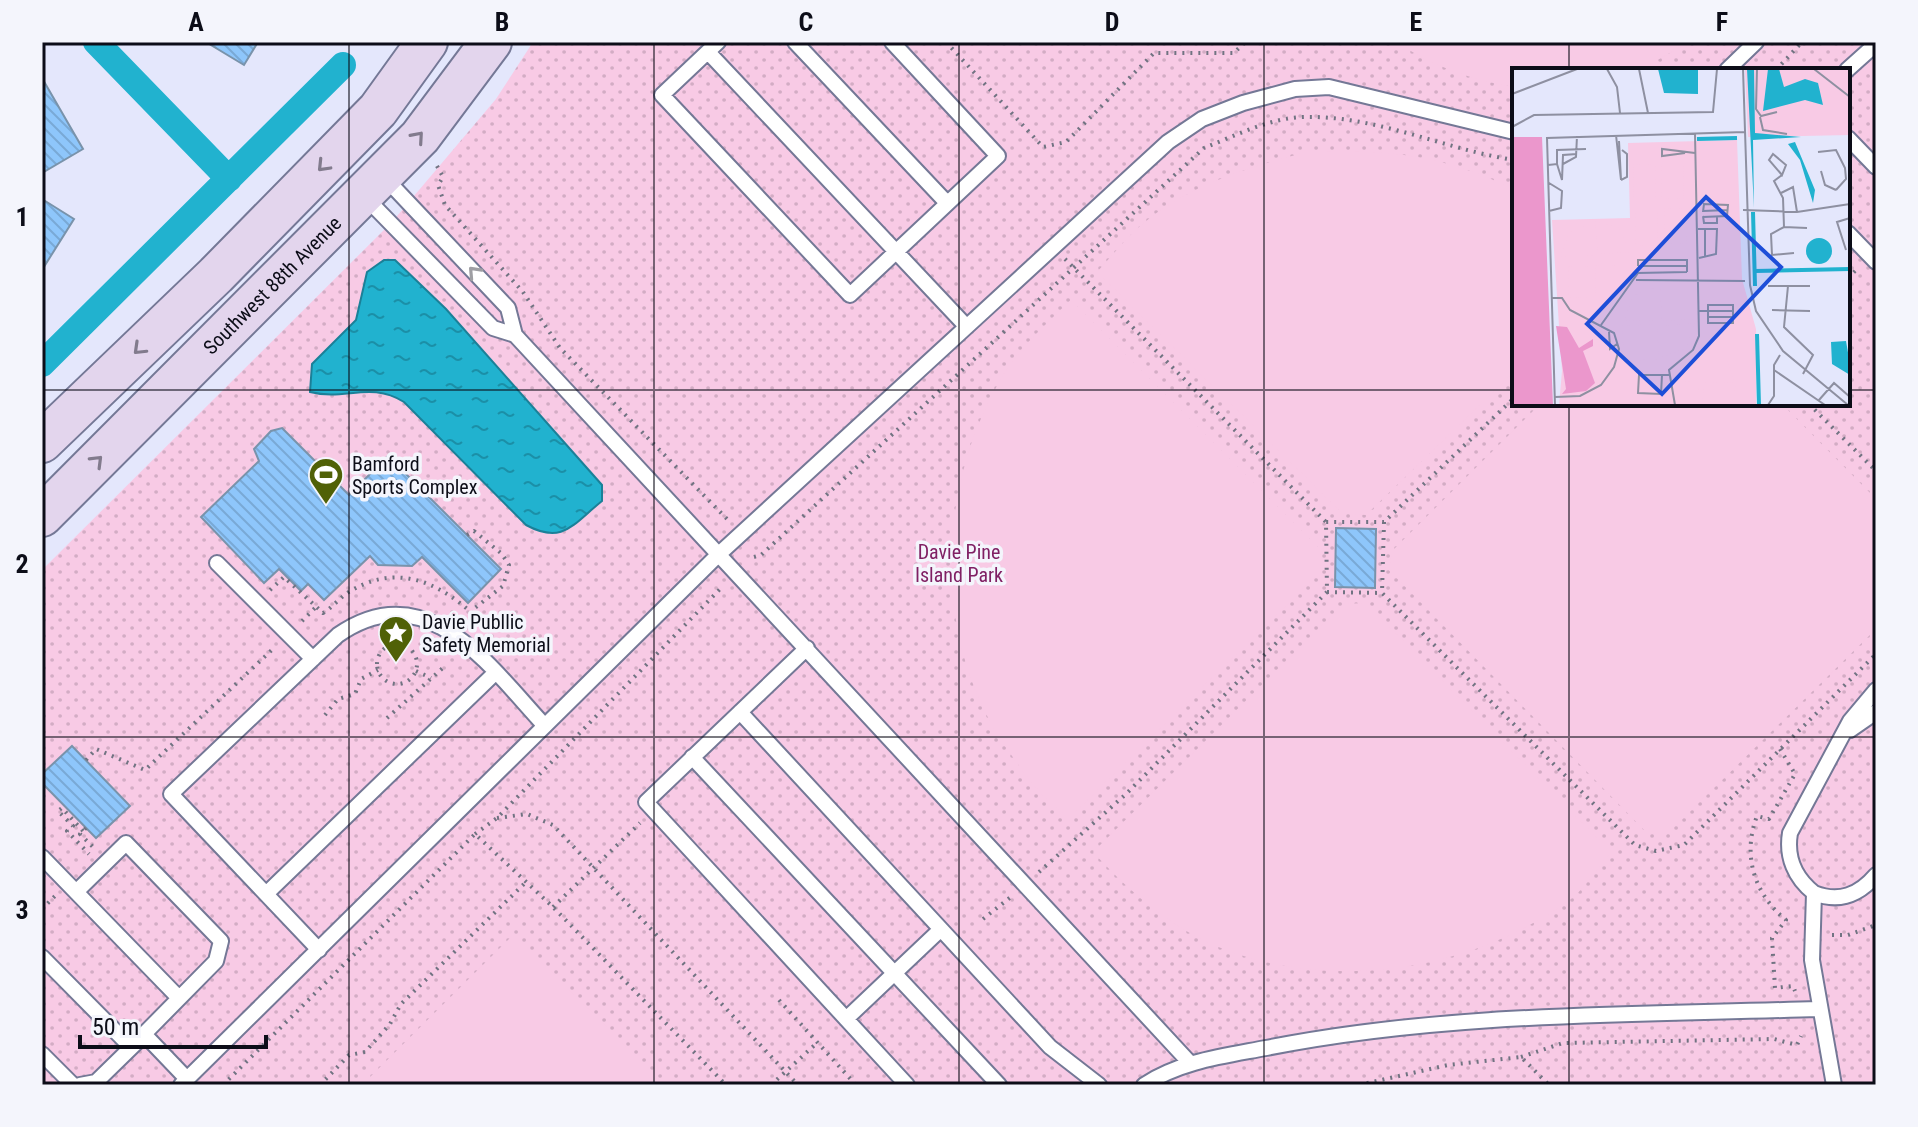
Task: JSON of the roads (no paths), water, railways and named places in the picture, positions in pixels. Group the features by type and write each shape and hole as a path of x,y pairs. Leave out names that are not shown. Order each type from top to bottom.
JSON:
{"main road":[{"path":"42,442 216,275 378,110 427,42"},
{"name":"Southwest 88th Avenue","path":"42,516 420,137 491,42"}],"lane":[{"path":"795,42 947,203"},
{"path":"892,42 998,156 947,203 897,251 850,295 662,95 713,47 897,251 966,326"},
{"path":"1729,68 1756,42"},
{"path":"1849,68 1871,49 1876,66"},
{"path":"144,1034 184,1082 719,554 1168,142 1202,119 1243,103 1295,89 1329,87 1512,131"},
{"path":"1850,140 1876,167"},
{"path":"373,185 493,328 515,335"},
{"path":"373,185 508,308 515,335 1190,1063"},
{"path":"1850,235 1876,262"},
{"path":"217,563 313,659"},
{"path":"319,950 171,794 350,626 396,613 446,628 495,673 545,726"},
{"path":"807,648 646,802 907,1085"},
{"path":"266,894 495,673"},
{"path":"1876,690 1860,706 1790,833 1793,868 1814,893 1841,898 1865,888 1876,875"},
{"path":"740,712 1050,1047 1099,1085"},
{"path":"1841,740 1876,712"},
{"path":"692,757 999,1085"},
{"path":"76,892 126,843 221,941 216,961 96,1082 80,1085"},
{"path":"42,857 179,998"},
{"path":"1814,893 1812,960 1818,1009 1834,1085"},
{"path":"846,1019 940,930"},
{"path":"42,957 131,1047"},
{"path":"1144,1085 1190,1063 1324,1037 1450,1022 1818,1009"},
{"path":"42,1054 73,1085"}],"water":[{"path":"384,260 395,260 446,309 602,485 602,501 575,524 549,533 526,525 404,402 392,396 369,392 310,392 312,364 356,320 367,272"}],"waterway":[{"path":"96,42 229,179"},
{"path":"42,364 343,65"}],"place":[{"name":"Bamford Sports Complex","path":"326,506"},
{"name":"Davie Publlic Safety Memorial","path":"396,664"}],"park label":[{"name":"Davie Pine Island Park","path":"959,564"}]}
